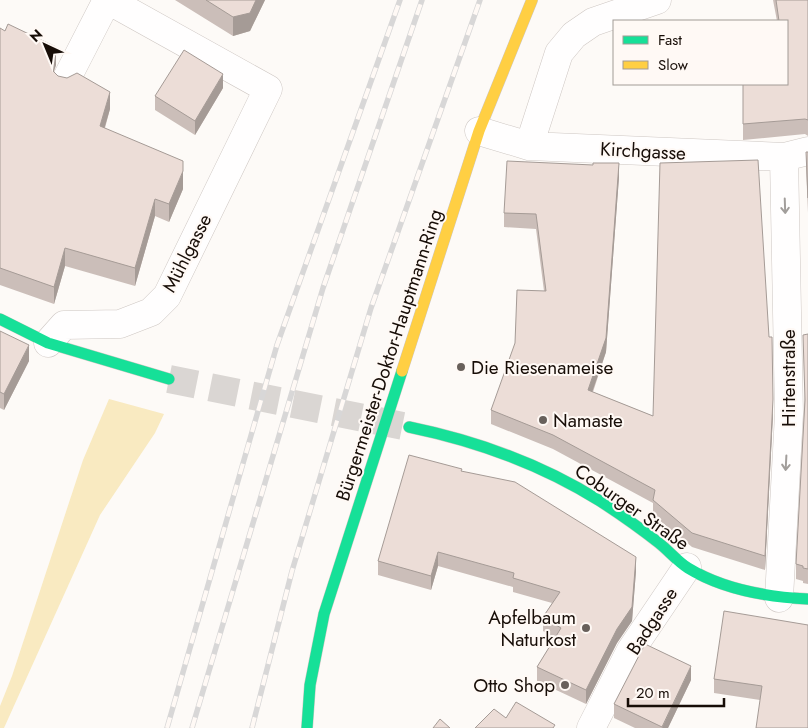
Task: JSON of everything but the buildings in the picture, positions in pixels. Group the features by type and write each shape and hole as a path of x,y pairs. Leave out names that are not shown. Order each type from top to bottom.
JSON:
{"street":[{"path":"66,80 107,0"},
{"name":"Mühlgasse","path":"48,342 64,325 120,324 150,312 167,296 268,89 107,0"},
{"name":"Bürgermeister-Doktor-Hauptmann-Ring","path":"307,728 310,685 324,614 479,131 532,0"},
{"path":"529,146 559,53 574,35 593,22 657,0"},
{"name":"Kirchgasse","path":"479,131 529,146 796,154"},
{"name":"Hirtenstraße","path":"778,598 789,414 796,154"},
{"path":"0,319 48,342 169,379"},
{"name":"Coburger Straße","path":"409,428 439,432 500,452 562,479 601,502 687,567 734,590 778,598 808,599"},
{"name":"Badgasse","path":"590,728 631,650 687,567"}],"shaded area":[{"path":"109,399 164,414 155,433 100,515 4,728 0,728 0,706 12,676 83,460"}],"tunnel":[{"path":"169,379 408,427"}],"railway":[{"path":"167,728 277,345 400,0"},
{"path":"192,728 323,288 422,0"},
{"path":"252,728 292,571 371,308 480,0"}],"traffic: fast":[{"path":"0,319 48,343 169,379"},
{"path":"307,728 310,685 324,614 402,371"},
{"path":"409,427 459,439 508,455 555,476 600,501 659,543 688,568 702,576 746,591 808,599"}],"traffic: slow":[{"path":"402,371 479,131 532,0"}],"place":[{"name":"Die Riesenameise","path":"461,367"},
{"name":"Namaste","path":"543,420"},
{"name":"Apfelbaum Naturkost","path":"586,628"},
{"name":"Otto Shop","path":"565,685"}]}
